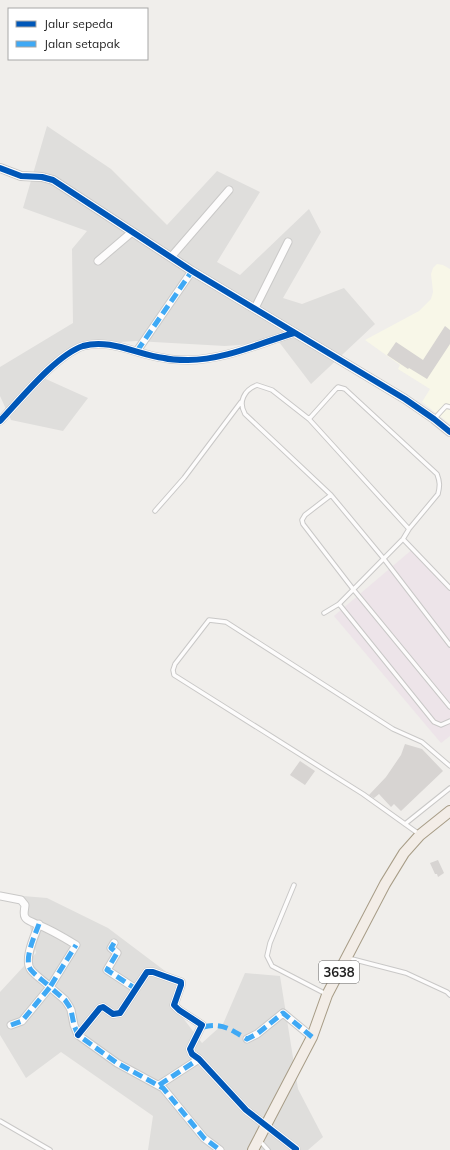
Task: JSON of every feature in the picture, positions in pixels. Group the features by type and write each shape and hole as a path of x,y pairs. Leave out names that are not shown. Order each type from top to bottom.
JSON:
{"main road":[{"name":"3638","path":"253,1150 312,1037 327,995 404,853 420,835 450,811"}],"street":[{"path":"0,168 21,176 42,176 54,180 171,257 346,363 434,419 450,432"},
{"path":"171,257 229,190"},
{"path":"98,261 132,232"},
{"path":"255,308 288,242"},
{"path":"137,351 192,270"},
{"path":"0,422 53,366 74,351 88,345 109,345 163,358 189,360 223,356 294,332"},
{"path":"0,896 21,900 24,905 25,917 30,921 59,934 76,945 50,986 22,1022 11,1025"},
{"path":"38,924 29,956 29,966 34,973 65,1000 69,1006 78,1035 117,1063 158,1085 167,1092 204,1138 220,1150"},
{"path":"114,943 111,948 117,953 107,970 136,988"},
{"path":"78,1035 100,1008 103,1007 113,1014 120,1013 149,971 181,982 174,1005 202,1025 190,1049 192,1054 199,1059 246,1110 296,1149"},
{"path":"247,1039 257,1034 283,1013 312,1037"},
{"path":"158,1085 199,1059"}],"lane":[{"path":"155,512 184,478 242,399 253,387 258,385 272,390 309,419 409,529"},
{"path":"309,419 335,390 342,387 436,474 440,487 438,494 409,529 403,539 339,604 324,613"},
{"path":"241,402 241,406 245,414 331,495 384,559 450,645"},
{"path":"434,419 444,407 450,407"},
{"path":"331,495 305,514 302,520 303,524 353,589 450,707"},
{"path":"403,539 450,588"},
{"path":"339,604 434,722 441,725 450,721"},
{"path":"420,835 363,794 174,675 173,670 175,664 209,620 226,622 393,729 422,742 450,766"},
{"path":"405,824 450,788"},
{"path":"294,885 270,943 267,956 272,966 327,995"},
{"path":"347,957 406,973 447,992 450,995"},
{"path":"0,1121 50,1150"},
{"path":"258,1139 266,1146 268,1150"}],"shaded area":[{"path":"47,126 111,169 167,225 217,171 260,192 217,262 240,275 309,209 321,232 283,298 302,304 344,288 375,324 311,384 279,342 225,346 136,341 87,344 37,375 88,398 63,431 11,420 0,396 0,367 73,323 72,249 87,231 23,208"},
{"path":"437,264 443,265 450,269 450,424 422,402 430,389 398,369 400,365 365,340 419,311 431,299 433,292 431,274 433,268"},
{"path":"414,548 450,590 450,736 441,743 334,616"},
{"path":"23,896 47,898 108,928 177,980 180,1014 202,1043 223,1024 245,973 280,976 298,1089 323,1137 308,1150 148,1150 153,1116 61,1052 26,1078 0,1035 0,992 36,953"}],"building":[{"path":"445,326 450,330 450,344 427,379 409,368 408,369 387,355 396,342 423,360"},
{"path":"405,744 422,749 443,771 401,811 394,804 391,807 379,794 374,798 369,795 386,777 401,755"},
{"path":"300,761 315,771 305,785 290,775"},
{"path":"438,860 444,873 438,877 430,863"}],"marked path":[{"path":"137,351 192,271"},
{"path":"39,924 30,947 28,960 29,966 31,970 50,987 76,945"},
{"path":"114,943 111,948 117,953 107,970 136,989"},
{"path":"11,1025 22,1021 50,987 65,1000 69,1006 78,1035 117,1063 163,1088 204,1138 220,1150"},
{"path":"203,1027 221,1026 247,1039 257,1034 283,1013 312,1037"},
{"path":"159,1085 199,1059"}],"cycle path":[{"path":"0,168 21,176 42,177 53,180 192,271 405,399 450,432"},
{"path":"0,421 50,368 61,359 83,346 93,344 114,345 154,356 185,360 201,359 228,354 294,333"},
{"path":"78,1035 100,1008 103,1007 113,1014 120,1013 147,972 153,972 181,982 174,1005 202,1025 190,1049 192,1054 199,1059 246,1110 296,1149"}]}
